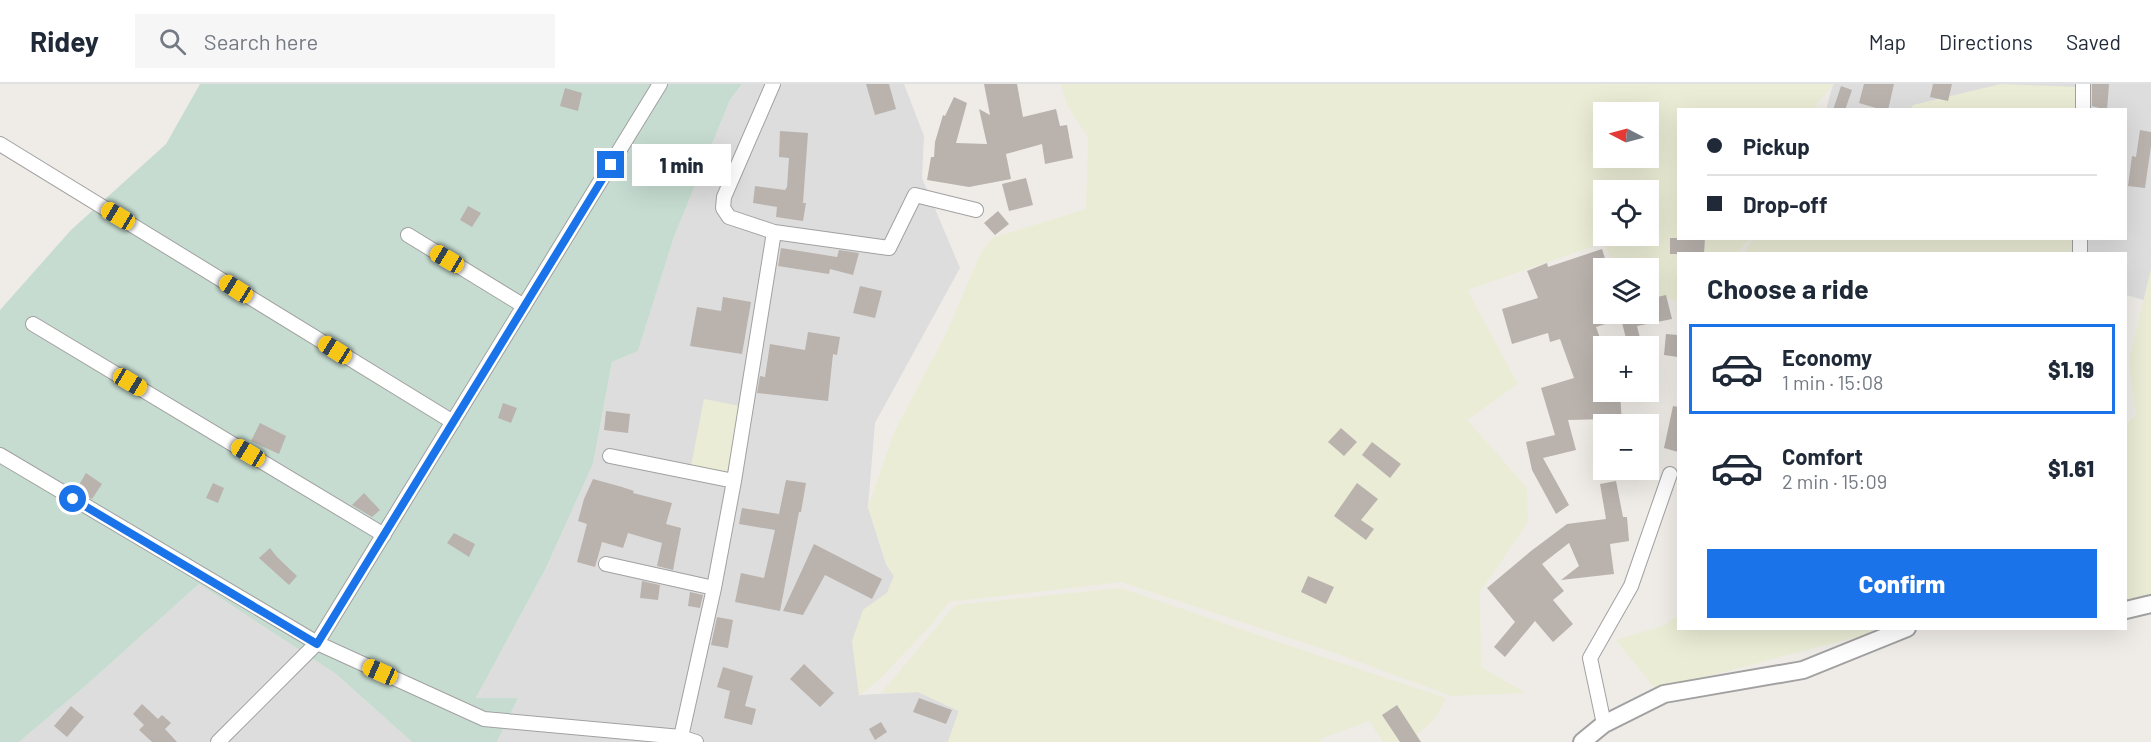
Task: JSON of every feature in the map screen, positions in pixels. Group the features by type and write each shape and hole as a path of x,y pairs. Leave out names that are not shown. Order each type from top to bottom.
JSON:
{"street":[{"path":"218,742 317,644 660,84"},
{"path":"773,84 724,197 723,208 729,217 774,232 889,248 915,195 976,210"},
{"path":"2083,84 2083,108"},
{"path":"0,144 453,422"},
{"path":"681,737 735,480 774,232"},
{"path":"408,236 524,306"},
{"path":"33,324 384,535"},
{"path":"0,455 317,644 484,718 681,737 696,742"},
{"path":"610,456 735,480"},
{"path":"1604,724 1590,658 1632,586 1670,474"},
{"path":"606,564 714,588"},
{"path":"2127,610 2151,604"},
{"path":"1582,742 1604,724 1665,694 1803,670 1902,630"}],"shaded area":[{"path":"742,84 904,84 924,136 922,178 960,268 875,423 868,507 886,564 894,576 887,593 863,610 859,695 918,692 959,711 948,742 497,742 518,698 476,698 546,568 593,464 612,362 638,351 674,237 730,100"},
{"path":"1833,84 2151,84 2151,302 2127,295 2127,252 2066,252 2060,240 2127,240 2127,108 1827,108"},
{"path":"199,584 336,674 412,742 19,742"}],"green space":[{"path":"200,84 742,84 730,100 674,237 638,351 612,362 593,464 546,568 476,698 518,698 497,742 412,742 336,674 199,584 19,742 0,742 0,310 71,230 166,144"},
{"path":"1061,84 1834,84 1816,108 1677,108 1677,240 1748,240 1738,252 1677,252 1677,301 1659,296 1659,258 1611,258 1605,246 1659,246 1659,180 1593,180 1594,246 1467,290 1518,384 1467,420 1527,488 1528,522 1480,592 1481,667 1526,693 1451,696 1338,654 1121,582 949,602 931,625 880,679 859,696 852,641 863,610 887,593 894,576 886,564 868,507 895,430 945,336 981,253 992,238 1086,209 1088,137 1067,105"},
{"path":"2001,84 2076,87 2076,108 1911,108 1913,105"},
{"path":"1752,240 2077,240 2075,252 1744,252"},
{"path":"2151,269 2151,599 2127,605 2127,423 2136,415 2129,361"},
{"path":"704,399 740,406 727,473 691,466"},
{"path":"1121,588 1446,698 1435,719 1409,742 1383,742 1369,721 1320,739 1321,742 948,742 959,711 918,692 881,693 955,605"},
{"path":"1677,616 1677,630 1883,630 1656,690 1616,640 1665,625"}],"building":[{"path":"866,84 889,84 896,109 875,115"},
{"path":"984,84 1017,84 1023,117 1056,109 1060,126 1067,125 1073,158 1045,164 1042,144 1006,154 1011,179 969,187 927,180 943,115 945,116 954,97 967,103 956,143 987,144 979,109 990,115"},
{"path":"1864,84 1894,84 1888,108 1876,108 1859,103"},
{"path":"1933,84 1952,84 1948,101 1930,97"},
{"path":"2092,84 2109,84 2107,108 2092,106"},
{"path":"1841,86 1852,90 1846,108 1834,108"},
{"path":"565,88 582,93 578,111 560,106"},
{"path":"2140,130 2151,132 2145,188 2128,186 2132,156 2136,157"},
{"path":"780,131 808,133 803,203 806,203 803,221 776,217 777,207 753,203 755,186 785,190 787,187 789,158 779,157"},
{"path":"1026,178 1033,205 1009,211 1002,184"},
{"path":"468,206 481,213 472,227 460,220"},
{"path":"998,211 1009,224 995,235 984,223"},
{"path":"1670,238 1705,240 1704,252 1670,254"},
{"path":"781,248 837,257 839,250 859,253 853,275 830,269 829,274 778,266"},
{"path":"1602,249 1605,258 1593,258 1593,324 1605,324 1596,327 1599,336 1593,336 1593,402 1621,402 1621,414 1593,414 1593,419 1568,420 1576,450 1543,458 1569,505 1556,514 1532,470 1526,442 1555,435 1541,388 1574,378 1560,339 1550,342 1548,333 1512,344 1502,309 1538,298 1527,271 1547,263 1548,267"},
{"path":"860,286 882,291 875,318 853,313"},
{"path":"1666,295 1672,319 1659,322 1659,297"},
{"path":"723,297 751,302 742,354 690,346 697,307 721,311"},
{"path":"1622,324 1647,324 1637,326 1640,336 1625,336"},
{"path":"808,332 840,337 837,355 833,354 828,401 757,393 760,376 765,377 770,344 805,350"},
{"path":"1666,334 1677,335 1677,357 1664,355"},
{"path":"503,403 517,408 511,423 498,418"},
{"path":"1673,406 1677,407 1677,452 1664,448"},
{"path":"606,411 630,414 628,433 604,430"},
{"path":"260,423 286,436 279,454 251,441"},
{"path":"1341,428 1357,442 1344,456 1328,442"},
{"path":"1372,442 1401,464 1390,478 1362,455"},
{"path":"86,473 102,484 92,499 76,490"},
{"path":"593,479 672,503 666,524 681,528 673,570 657,566 662,543 628,533 623,548 602,542 595,567 577,562 587,524 578,521"},
{"path":"786,480 806,483 780,611 735,602 741,573 764,578 775,530 739,524 742,508 779,514"},
{"path":"1616,481 1623,517 1627,517 1629,541 1610,544 1614,574 1561,580 1579,566 1569,543 1542,564 1564,591 1553,600 1573,624 1553,642 1535,621 1505,657 1494,647 1515,622 1487,588 1567,524 1606,519 1600,484"},
{"path":"213,483 224,488 218,503 206,498"},
{"path":"1357,483 1378,499 1361,520 1374,529 1366,540 1334,516"},
{"path":"364,493 380,510 372,517 352,505"},
{"path":"454,533 475,544 469,557 447,543"},
{"path":"814,544 882,579 872,599 825,575 803,615 783,611"},
{"path":"270,548 297,576 289,585 259,558"},
{"path":"1308,576 1334,587 1326,604 1301,592"},
{"path":"642,581 660,585 658,600 640,598"},
{"path":"690,592 703,595 700,608 688,606"},
{"path":"717,617 733,620 728,648 711,645"},
{"path":"804,664 834,693 820,707 790,679"},
{"path":"723,667 753,676 745,706 756,709 752,725 724,718 730,691 717,687"},
{"path":"919,698 952,710 946,724 913,712"},
{"path":"142,704 158,719 162,715 171,723 165,729 177,742 152,742 139,730 144,725 133,714"},
{"path":"1397,705 1421,742 1400,742 1382,715"},
{"path":"71,706 84,717 67,737 54,726"},
{"path":"881,722 887,732 875,740 869,729"}],"route":[{"path":"73,499 317,644 611,165"}]}
